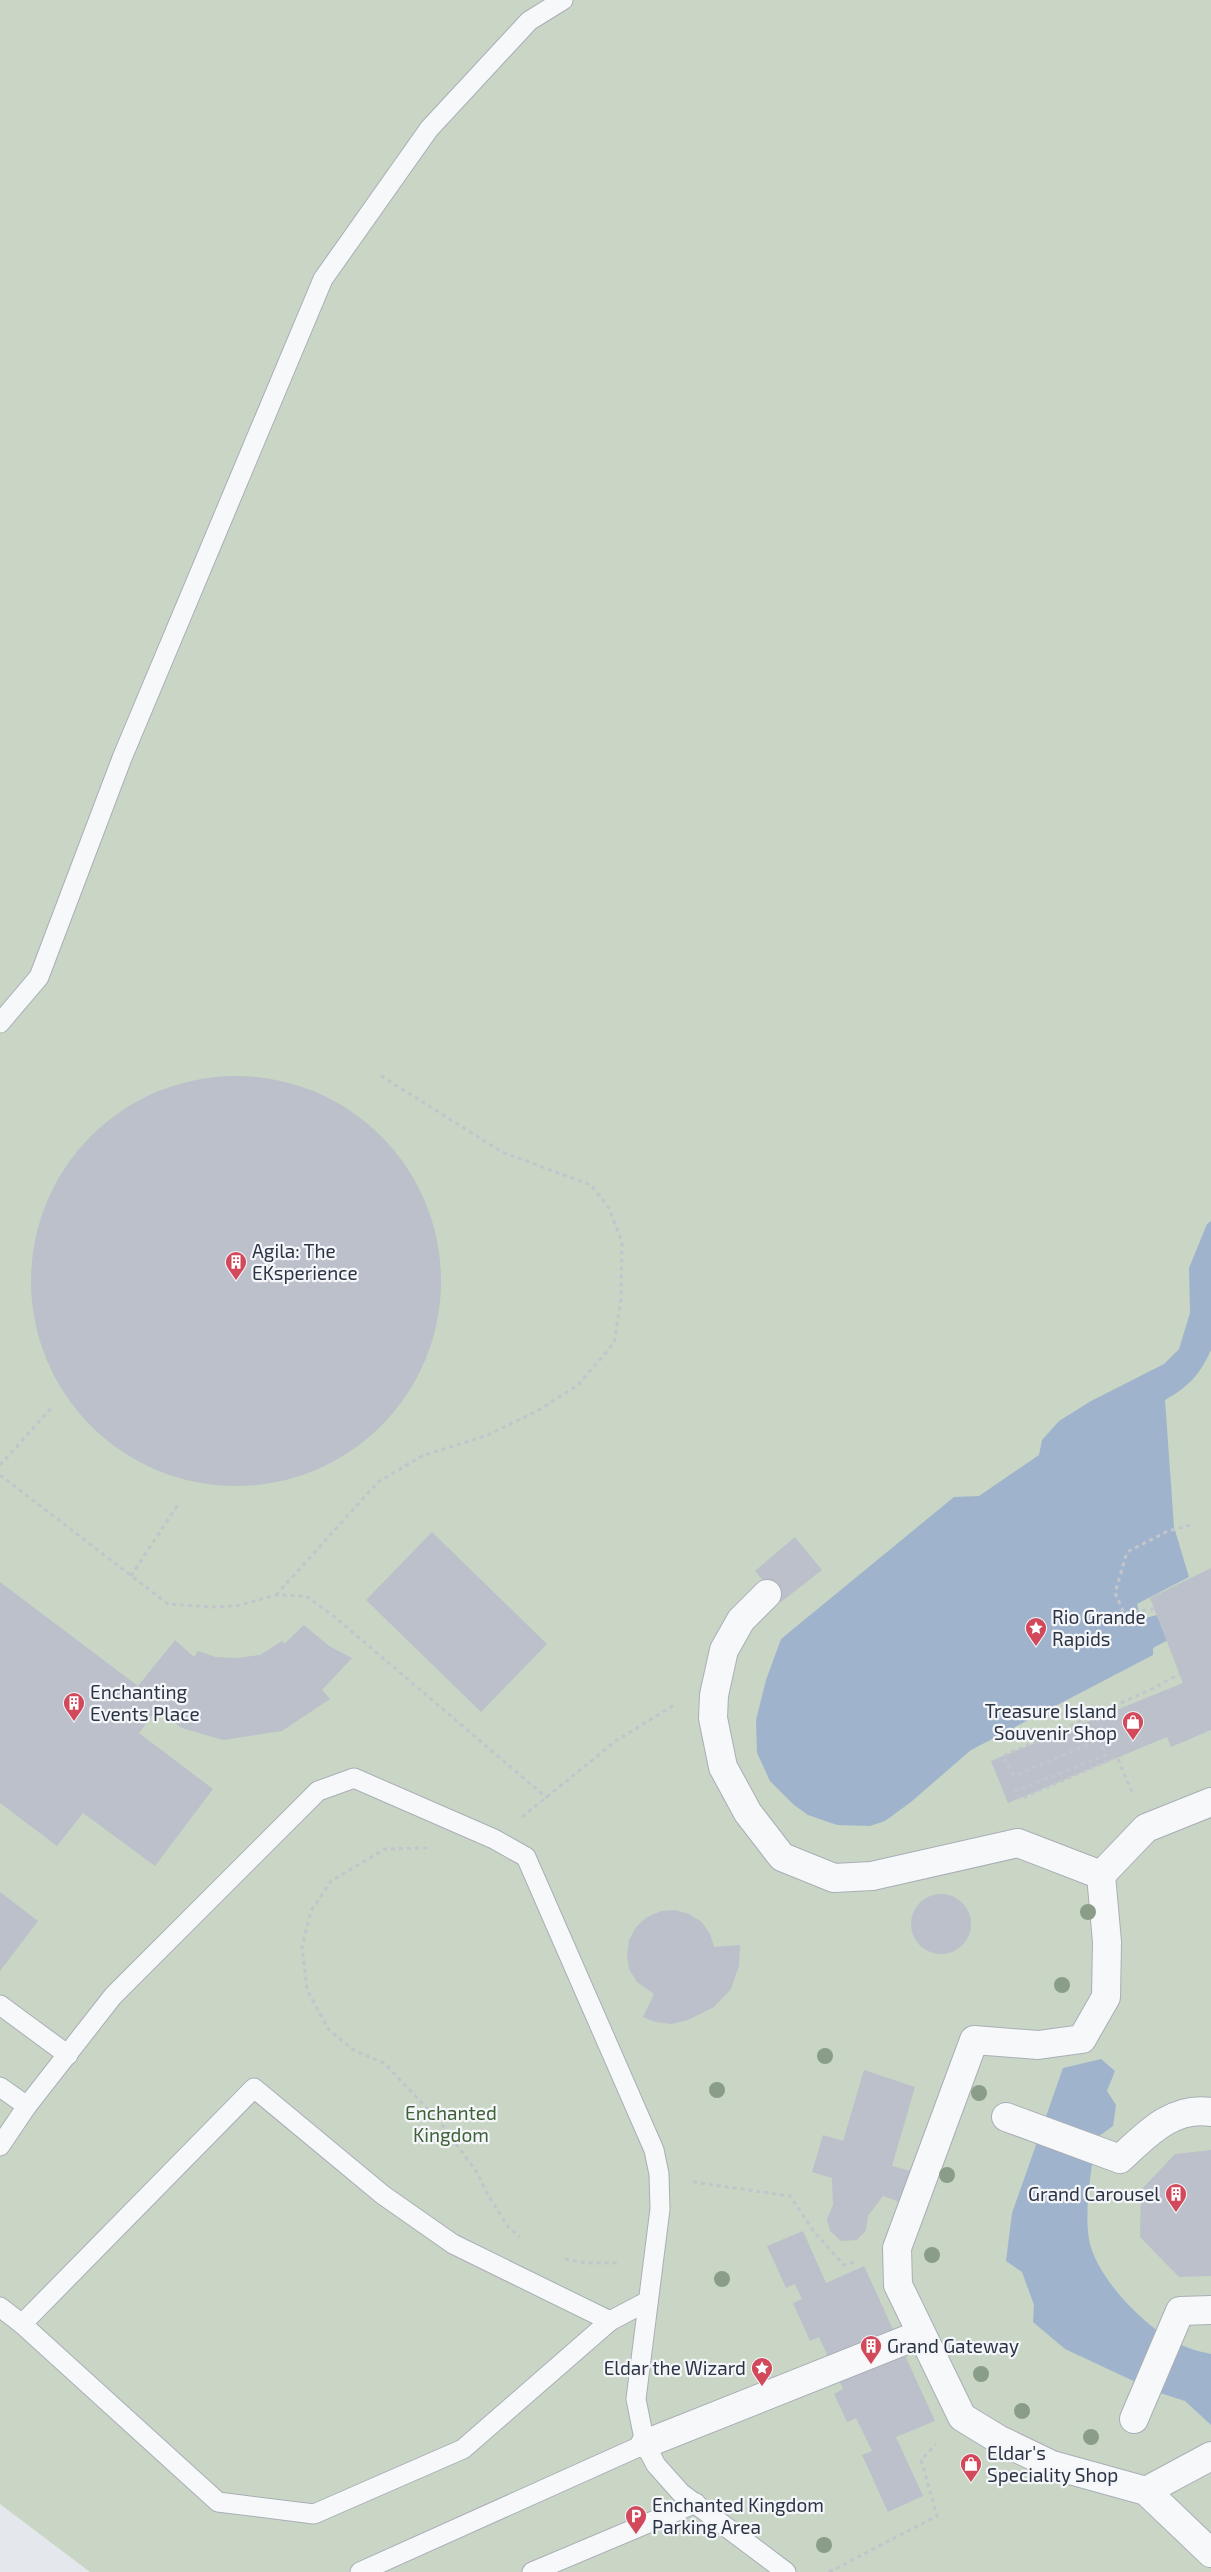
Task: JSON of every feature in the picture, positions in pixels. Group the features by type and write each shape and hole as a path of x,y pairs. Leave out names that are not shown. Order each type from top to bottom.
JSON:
{"street":[{"path":"767,1594 741,1620 724,1650 714,1695 712,1718 723,1768 748,1812 782,1857 834,1878 872,1876 1018,1843 1101,1875"},
{"path":"1211,1802 1146,1828 1101,1875 1107,1942 1106,1997 1082,2038 1038,2045 974,2040 897,2248 898,2285 962,2417 998,2439 1052,2465 1146,2490 1211,2553"},
{"path":"1006,2117 1120,2159 1157,2126 1176,2116 1200,2110 1211,2112"},
{"path":"1134,2419 1180,2311 1211,2310"},
{"path":"645,2444 921,2334"},
{"path":"1146,2490 1211,2456"}],"lane":[{"path":"0,1023 39,976 122,758 323,279 429,129 529,21 563,0"},
{"path":"0,2146 27,2106 113,1996 318,1791 354,1778 494,1839 526,1857 654,2150 659,2174 660,2209 636,2399 645,2444 656,2465 681,2493 786,2572"},
{"path":"0,2005 68,2054"},
{"path":"0,2087 27,2106"},
{"path":"22,2324 254,2088 383,2195 453,2244 610,2321"},
{"path":"0,2307 22,2324 218,2502 314,2514 463,2449 610,2321 648,2302"},
{"path":"360,2572 645,2444"},
{"path":"532,2572 696,2503"}],"path":[{"path":"276,1595 378,1482 422,1456 488,1435 539,1410 578,1385 614,1343 621,1299 622,1243 609,1208 591,1185 502,1152 378,1074"},
{"path":"0,1465 54,1405"},
{"path":"0,1475 168,1604 211,1607 237,1606 276,1595 306,1596 336,1618 546,1798"},
{"path":"131,1576 179,1503"},
{"path":"1154,1609 1124,1613 1115,1593 1127,1552 1168,1531 1190,1525"},
{"path":"1117,1758 1020,1799 1016,1790 1106,1755 1098,1740 1014,1776 1003,1756 1152,1690 1179,1674"},
{"path":"494,1839 617,1740 675,1704 714,1695"},
{"path":"433,1848 385,1849 331,1881 311,1911 302,1946 306,1990 329,2030 355,2051 384,2063 440,2122 476,2171 488,2195 509,2228 526,2243"},
{"path":"659,2174 683,2180 790,2196 815,2233 844,2265 897,2248"},
{"path":"562,2259 587,2263 616,2264 633,2261 654,2253"},
{"path":"829,2572 937,2516 921,2460 962,2417"}],"green space":[{"name":"Enchanted Kingdom","path":"0,0 1211,0 1211,2572 90,2572 0,2504"}],"water":[{"path":"1211,1221 1211,1350 1192,1380 1165,1400 1174,1527 1189,1577 1137,1604 1141,1619 1157,1615 1168,1640 1153,1648 1153,1655 971,1750 911,1802 885,1821 870,1826 837,1825 808,1815 794,1805 770,1781 757,1753 756,1720 766,1680 781,1639 954,1497 979,1496 1039,1455 1042,1440 1059,1421 1091,1401 1164,1364 1179,1349 1190,1313 1189,1268 1207,1224"},
{"path":"1101,2059 1115,2071 1107,2091 1116,2105 1113,2126 1095,2139 1087,2215 1089,2239 1102,2271 1127,2304 1143,2319 1174,2341 1192,2349 1211,2354 1211,2425 1185,2401 1157,2392 1065,2349 1033,2322 1034,2305 1022,2272 1006,2261 1012,2213 1063,2068"}],"building":[{"name":"Agila: The EKsperience","path":"236,1076 276,1080 314,1092 350,1111 381,1136 406,1167 425,1203 437,1241 441,1281 437,1321 425,1359 406,1395 381,1426 350,1451 314,1470 276,1482 236,1486 196,1482 158,1470 122,1451 91,1426 66,1395 47,1359 35,1321 31,1281 35,1241 47,1203 66,1167 91,1136 122,1111 158,1092 196,1080"},
{"path":"432,1532 547,1644 481,1712 366,1600"},
{"path":"795,1537 822,1570 781,1602 755,1571"},
{"path":"1211,1568 1211,1730 1171,1747 1167,1737 1008,1803 991,1761 1183,1683 1150,1598"},
{"name":"Enchanting Events Place","path":"0,1582 138,1686 175,1640 194,1657 198,1651 216,1657 236,1658 260,1655 282,1641 284,1644 304,1625 329,1646 352,1658 322,1690 330,1699 282,1731 223,1740 182,1728 156,1710 139,1733 213,1789 155,1866 83,1813 57,1846 0,1803"},
{"path":"0,1892 38,1921 0,1971"},
{"path":"935,1894 947,1894 958,1899 966,1907 971,1918 969,1936 958,1949 947,1954 935,1954 924,1949 916,1941 911,1930 911,1918 916,1907 924,1899"},
{"path":"675,1910 689,1914 702,1922 710,1934 714,1947 740,1945 739,1966 731,1989 714,2007 688,2020 672,2024 655,2022 643,2017 654,1994 637,1982 629,1969 627,1955 629,1940 636,1927 647,1917 661,1911"},
{"path":"864,2070 915,2087 892,2166 911,2171 902,2203 883,2196 868,2216 866,2230 857,2240 841,2241 830,2231 827,2219 833,2205 832,2178 812,2172 823,2135 843,2141"},
{"name":"Grand Carousel","path":"1211,2150 1211,2276 1179,2277 1140,2237 1141,2190 1175,2154"},
{"name":"Grand Gateway","path":"803,2231 826,2283 864,2266 935,2421 896,2437 923,2496 888,2512 862,2455 872,2451 856,2418 847,2422 834,2394 843,2389 819,2337 810,2341 793,2303 802,2299 795,2284 786,2288 767,2246"}],"place":[{"name":"Agila: The EKsperience","path":"236,1281"},
{"name":"Rio Grande Rapids","path":"1036,1647"},
{"name":"Enchanting Events Place","path":"74,1722"},
{"name":"Treasure Island Souvenir Shop","path":"1133,1741"},
{"name":"Grand Carousel","path":"1176,2213"},
{"name":"Grand Gateway","path":"871,2365"},
{"name":"Eldar the Wizard","path":"762,2387"},
{"name":"Eldar's Speciality Shop","path":"971,2483"},
{"name":"Enchanted Kingdom Parking Area","path":"636,2535"}]}
